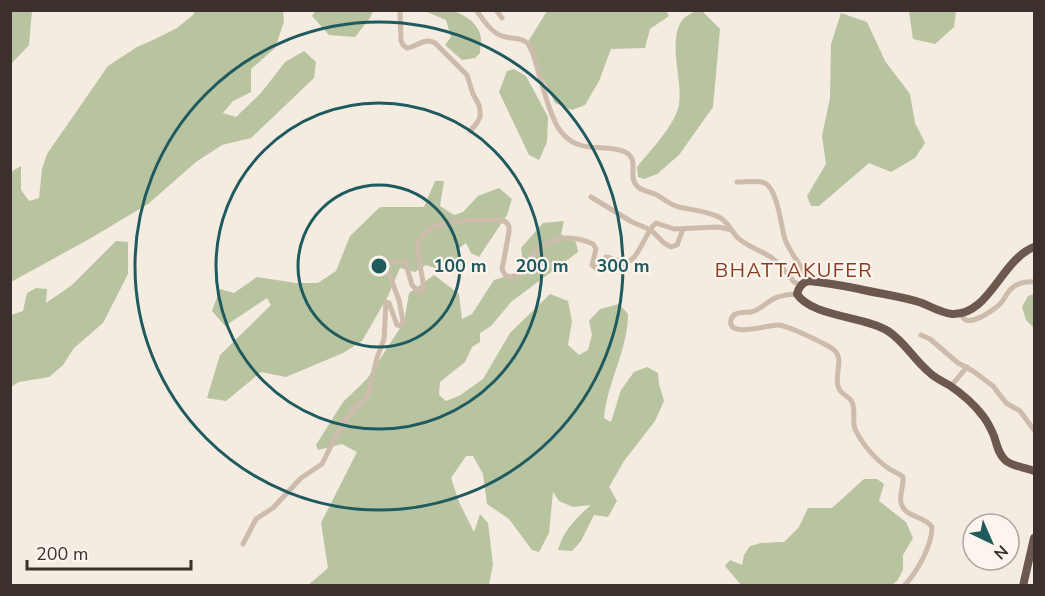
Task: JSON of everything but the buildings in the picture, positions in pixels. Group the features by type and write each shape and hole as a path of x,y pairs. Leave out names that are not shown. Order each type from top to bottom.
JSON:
{"highway":[{"path":"1035,247 1016,259 983,301 972,310 962,313 951,314 906,299 841,285 806,282 797,294 809,306 875,324 889,332 902,342 931,374 951,386 982,415 993,433 998,452 1006,462 1035,471"},
{"path":"1023,585 1035,538"}],"street":[{"path":"400,10 403,45 412,48 424,40 435,43 468,75 470,87 480,111 477,123 470,131"},
{"path":"476,10 496,33 504,37 527,41 531,47 552,114 559,129 569,140 584,147 623,150 632,157 634,163 632,175 637,186 677,206 718,216 744,242 773,259 794,282 798,284 806,282 802,266 785,242 777,206 770,188 765,183 737,182"},
{"path":"496,10 502,18"},
{"path":"591,198 632,222 649,229 663,243 674,247 683,229"},
{"path":"243,544 255,520 273,508 301,478 322,464 340,427 369,393 384,339 386,302 397,326 403,322 399,300 386,266 394,261 405,261 412,285 417,291 423,291 417,247 418,242 427,231 444,224 467,220 497,220 506,223 509,226 509,232 502,269 505,275 511,277 519,275 530,256 541,247 561,238 572,237 593,244 596,249 592,265 596,268 606,256 630,262 638,252 649,229 656,223 674,229 718,227 732,230"},
{"path":"962,313 964,320 971,320 997,306 1011,288 1026,282 1035,282"},
{"path":"797,294 774,298 759,309 733,315 730,321 736,329 743,330 777,324 787,327 832,348 838,354 840,360 838,383 842,392 851,400 856,430 877,459 886,468 903,477 901,501 906,511 925,519 932,527 922,559 904,585"},
{"path":"921,335 930,339 958,363 993,386 1006,403 1020,411 1035,430"},
{"path":"951,386 967,367"}],"green space":[{"path":"11,10 32,11 29,45 11,64"},
{"path":"316,10 373,11 355,37 329,35 312,16"},
{"path":"449,10 465,16 474,23 480,33 480,53 475,58 462,60 445,45 451,37 446,20 427,12"},
{"path":"666,10 669,16 650,29 645,48 611,49 599,81 585,105 572,110 555,103 526,45 547,11"},
{"path":"195,11 283,11 284,22 275,48 251,69 251,92 233,101 223,113 236,117 261,93 285,62 304,51 316,62 314,78 251,138 222,145 196,162 148,204 11,282 11,172 21,166 21,190 29,201 39,198 42,169 47,154 108,66 137,47 177,28"},
{"path":"695,11 702,11 720,29 713,107 679,155 657,174 644,179 638,177 637,167 655,146 677,113 680,95 676,51 677,31 682,20"},
{"path":"909,11 956,11 954,27 935,44 913,39"},
{"path":"841,13 867,22 885,61 910,94 915,123 925,143 915,158 891,172 869,163 819,206 811,206 807,196 826,164 822,136 830,98 831,44"},
{"path":"514,69 526,76 548,117 547,142 539,160 529,155 499,92 507,71"},
{"path":"435,181 444,181 440,206 454,215 463,212 478,196 499,188 512,199 507,215 479,257 471,253 466,243 458,249 458,260 443,271 426,265 415,272 400,268 388,296 362,341 343,353 286,377 261,372 226,401 207,398 220,355 271,305 267,298 225,326 212,311 220,289 234,293 257,277 296,283 318,283 336,271 350,236 380,207 424,207"},
{"path":"564,221 561,234 576,242 578,252 511,302 491,326 480,333 480,342 472,347 465,362 440,382 439,395 446,401 459,396 483,379 510,333 550,294 568,301 572,321 568,345 579,355 588,350 592,335 589,321 600,309 619,304 628,314 627,327 604,418 611,422 621,390 634,372 647,367 658,373 664,401 655,421 624,461 609,487 617,501 608,517 594,515 581,541 572,551 558,550 571,525 591,505 573,507 559,501 553,492 549,533 539,552 532,550 509,519 487,504 483,474 473,456 466,456 451,478 459,502 474,532 480,514 488,523 493,564 489,585 307,586 328,568 321,523 357,452 342,444 318,450 316,445 343,402 367,379 404,322 409,293 434,275 459,294 462,319 472,314 494,280 524,271 521,248 543,223"},
{"path":"116,241 128,242 128,274 103,323 74,348 63,365 49,377 19,382 11,387 11,315 23,311 27,293 36,288 47,289 46,303 72,285"},
{"path":"1034,294 1034,328 1026,320 1022,307 1028,296"},
{"path":"864,479 877,479 884,484 879,501 906,522 913,538 903,555 903,570 892,585 741,585 725,566 730,560 742,565 744,555 750,546 784,542 799,527 808,508 832,508"}],"district":[{"name":"BHATTAKUFER","path":"794,270"}]}
